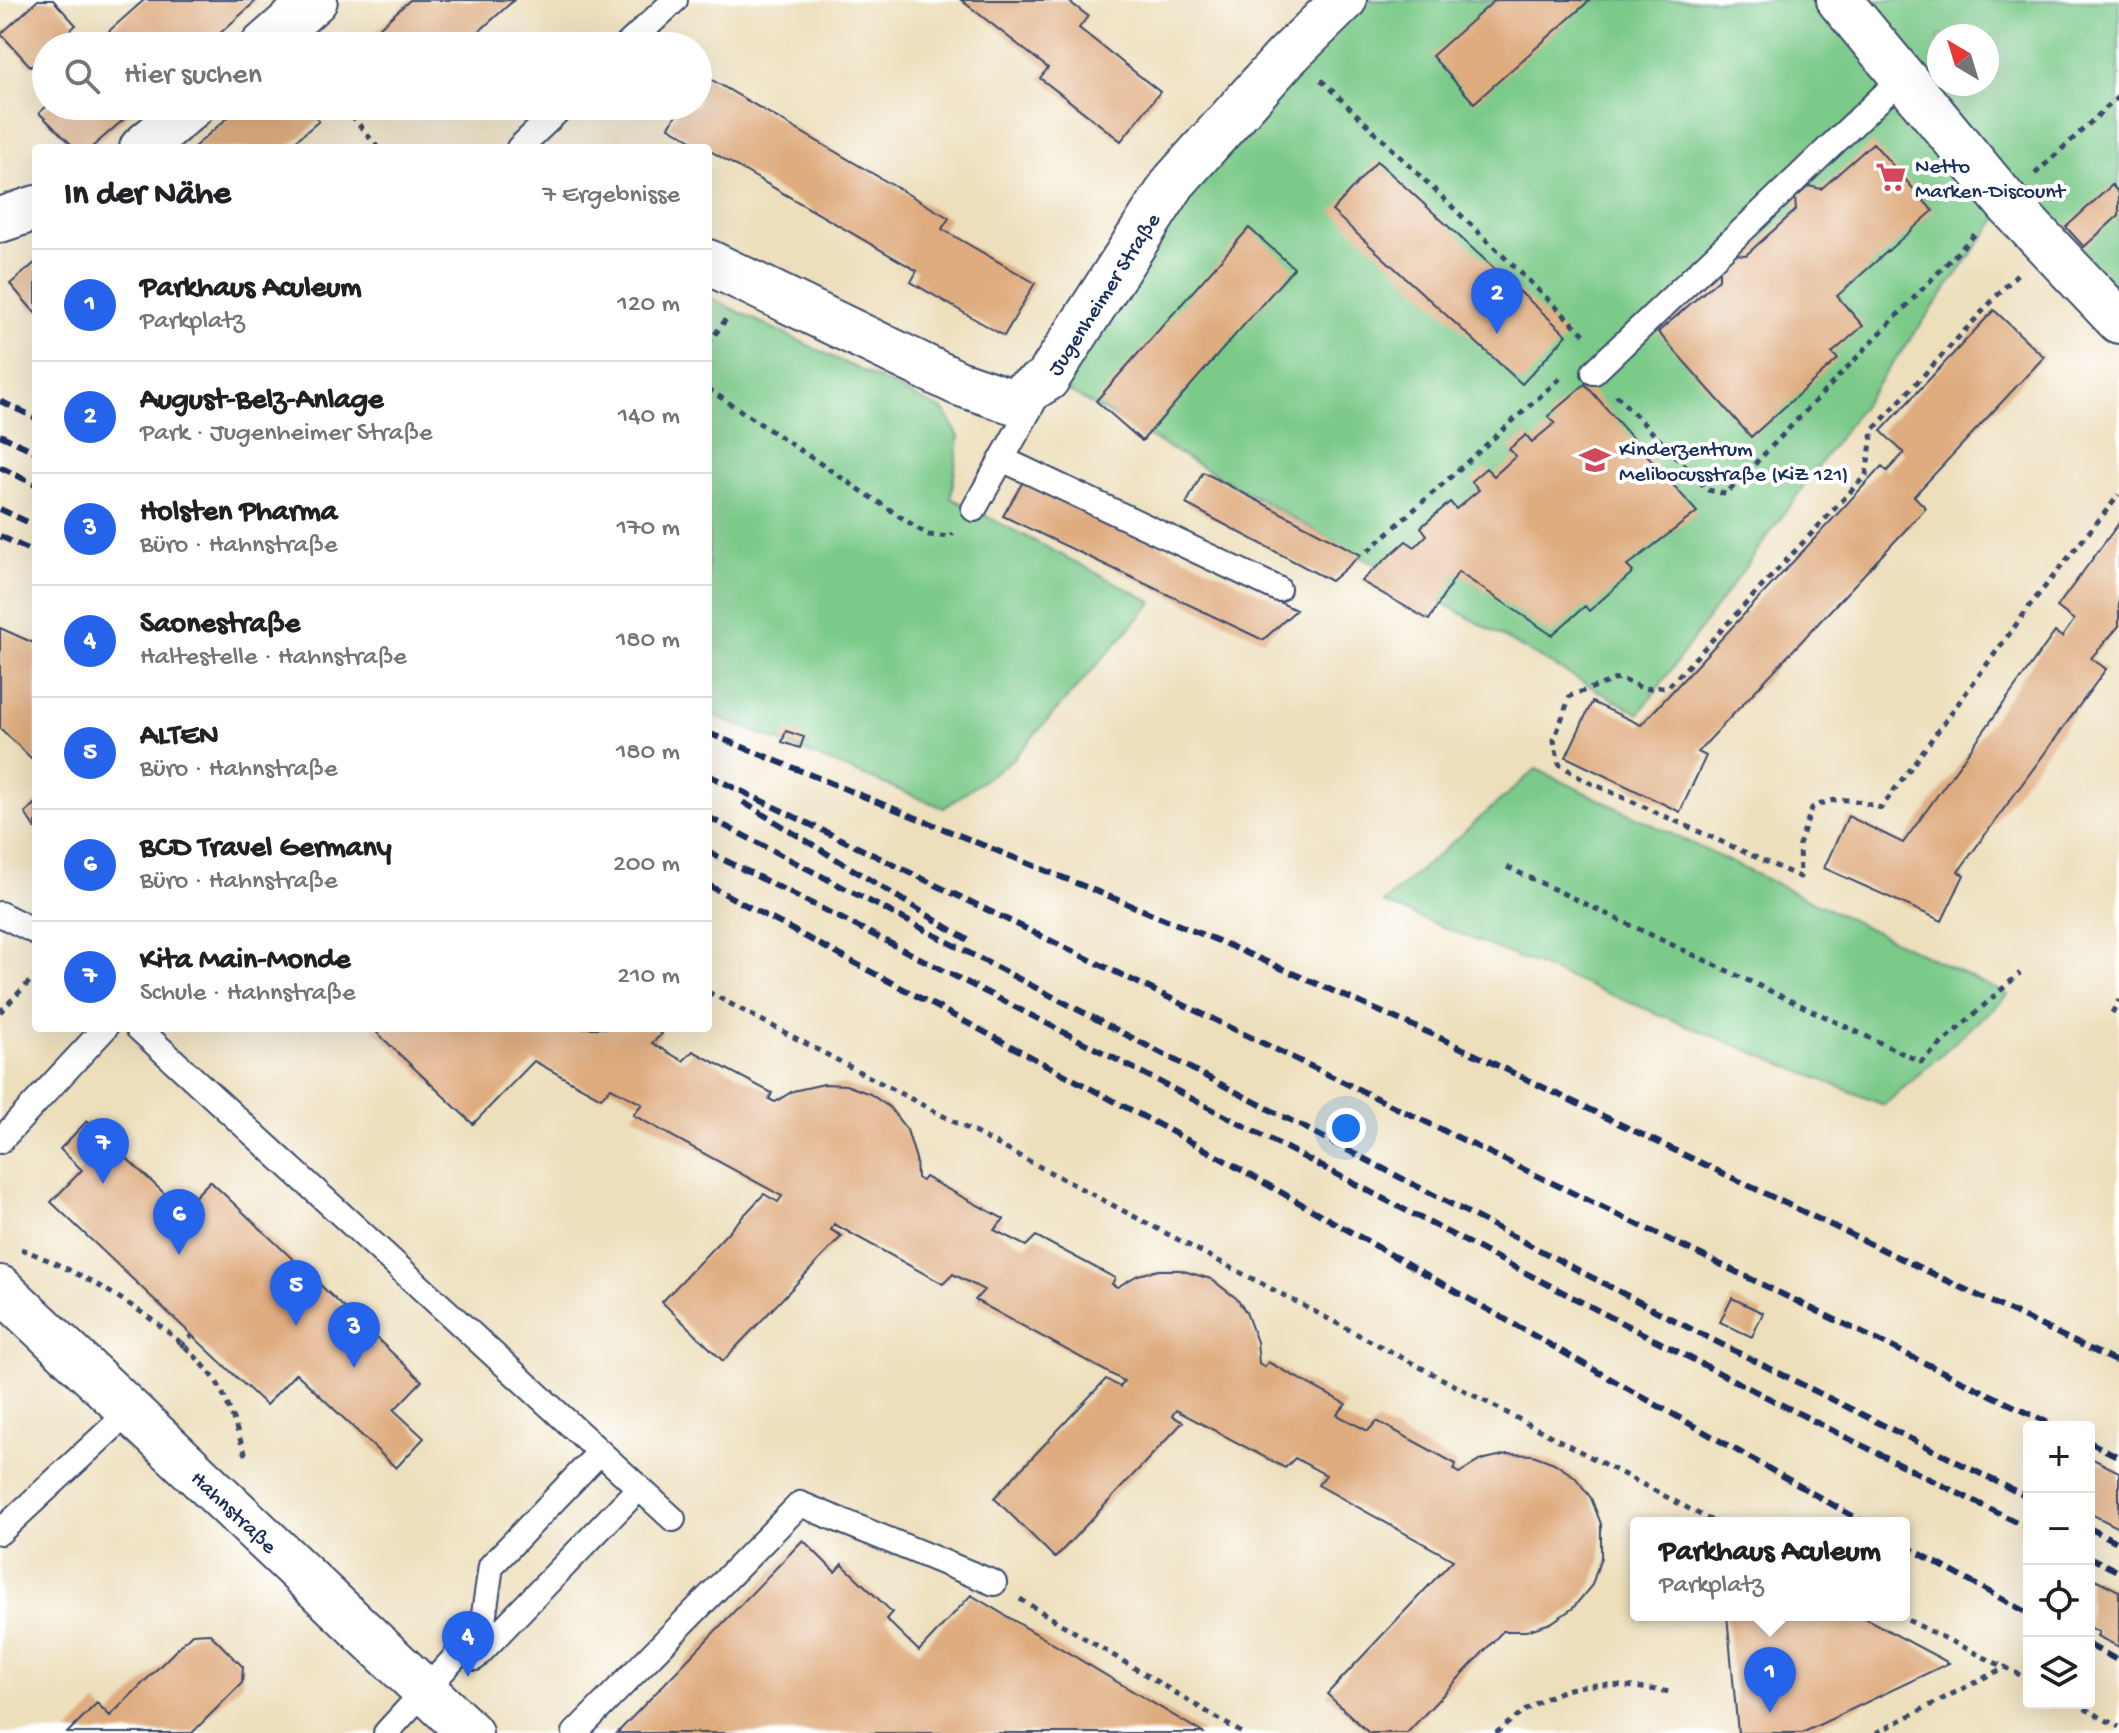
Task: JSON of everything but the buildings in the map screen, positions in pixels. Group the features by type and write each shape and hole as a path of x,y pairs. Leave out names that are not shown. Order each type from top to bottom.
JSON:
{"street":[{"path":"279,32 315,0"},
{"name":"Jugenheimer Straße","path":"712,264 958,383 1011,401 1047,379 1174,182 1285,58 1344,0"},
{"path":"1839,0 2008,204 2119,321"},
{"path":"147,144 175,120"},
{"path":"0,220 32,209"},
{"name":"Hahnstraße","path":"0,1288 470,1733"}],"lane":[{"path":"641,32 675,0"},
{"path":"1601,365 1903,77"},
{"path":"523,144 548,120"},
{"path":"974,509 1047,379"},
{"path":"1002,459 1278,589"},
{"path":"0,914 32,930"},
{"path":"0,1141 101,1032"},
{"path":"142,1032 673,1519"},
{"path":"0,1532 130,1411"},
{"path":"430,1695 482,1628 491,1566 600,1452"},
{"path":"386,1733 430,1695 639,1488"},
{"path":"575,1733 800,1504 994,1583"}],"path":[{"path":"1317,76 1601,365 1708,490 1726,494 1983,225"},
{"path":"2031,178 2119,96"},
{"path":"355,120 375,144"},
{"path":"2023,268 1873,430 1866,475 1669,686 1644,689 1619,678 1570,696 1554,740 1559,764 1582,779 1800,877 1799,845 1812,808 1833,798 1854,799 1881,808 2035,599 2119,495"},
{"path":"1368,551 1581,359 1601,365"},
{"path":"712,392 928,535 950,537 974,509"},
{"path":"1507,867 1921,1062 2020,973"},
{"path":"0,1012 32,979"},
{"path":"712,994 1705,1517"},
{"path":"2112,1013 2119,1000"},
{"path":"13,1247 51,1260 140,1313 181,1347 212,1375 245,1452"},
{"path":"181,1347 192,1335"},
{"path":"994,1583 1242,1733"},
{"path":"1909,1621 2023,1677"},
{"path":"1876,1733 2005,1667"},
{"path":"1496,1733 1520,1712 1560,1689 1601,1682 1671,1692"},
{"path":"2085,1709 2119,1727"}],"green space":[{"path":"1346,0 2119,0 2119,290 2008,204 1639,714 1047,379 1285,58"},
{"path":"712,299 945,411 959,437 951,498 1153,602 1013,759 944,808 712,715"},
{"path":"1536,769 2008,995 1884,1105 1383,903"}],"railway":[{"path":"0,401 32,416"},
{"path":"0,435 32,450"},
{"path":"0,467 32,483"},
{"path":"0,509 32,524"},
{"path":"0,536 32,551"},
{"path":"712,735 1221,942 1434,1035 2119,1363"},
{"path":"712,777 2045,1421"},
{"path":"743,802 968,940"},
{"path":"712,819 1693,1330 2023,1495"},
{"path":"712,854 1697,1362 2023,1525"},
{"path":"712,887 1208,1151 1854,1517"},
{"path":"2095,1445 2119,1457"},
{"path":"2095,1531 2119,1543"},
{"path":"1910,1548 2023,1611"},
{"path":"2095,1560 2119,1572"},
{"path":"2095,1648 2119,1661"}],"place":[{"name":"Netto Marken-Discount","path":"1891,177"},
{"name":"August-Belz-Anlage","path":"1497,334"},
{"name":"Kinderzentrum Melibocusstraße (KiZ 121)","path":"1595,460"},
{"name":"Kita Main-Monde","path":"103,1184"},
{"name":"BCD Travel Germany","path":"179,1255"},
{"name":"ALTEN","path":"296,1326"},
{"name":"Holsten Pharma","path":"354,1368"},
{"name":"Saonestraße","path":"468,1677"},
{"name":"Parkhaus Aculeum","path":"1770,1713"}]}
